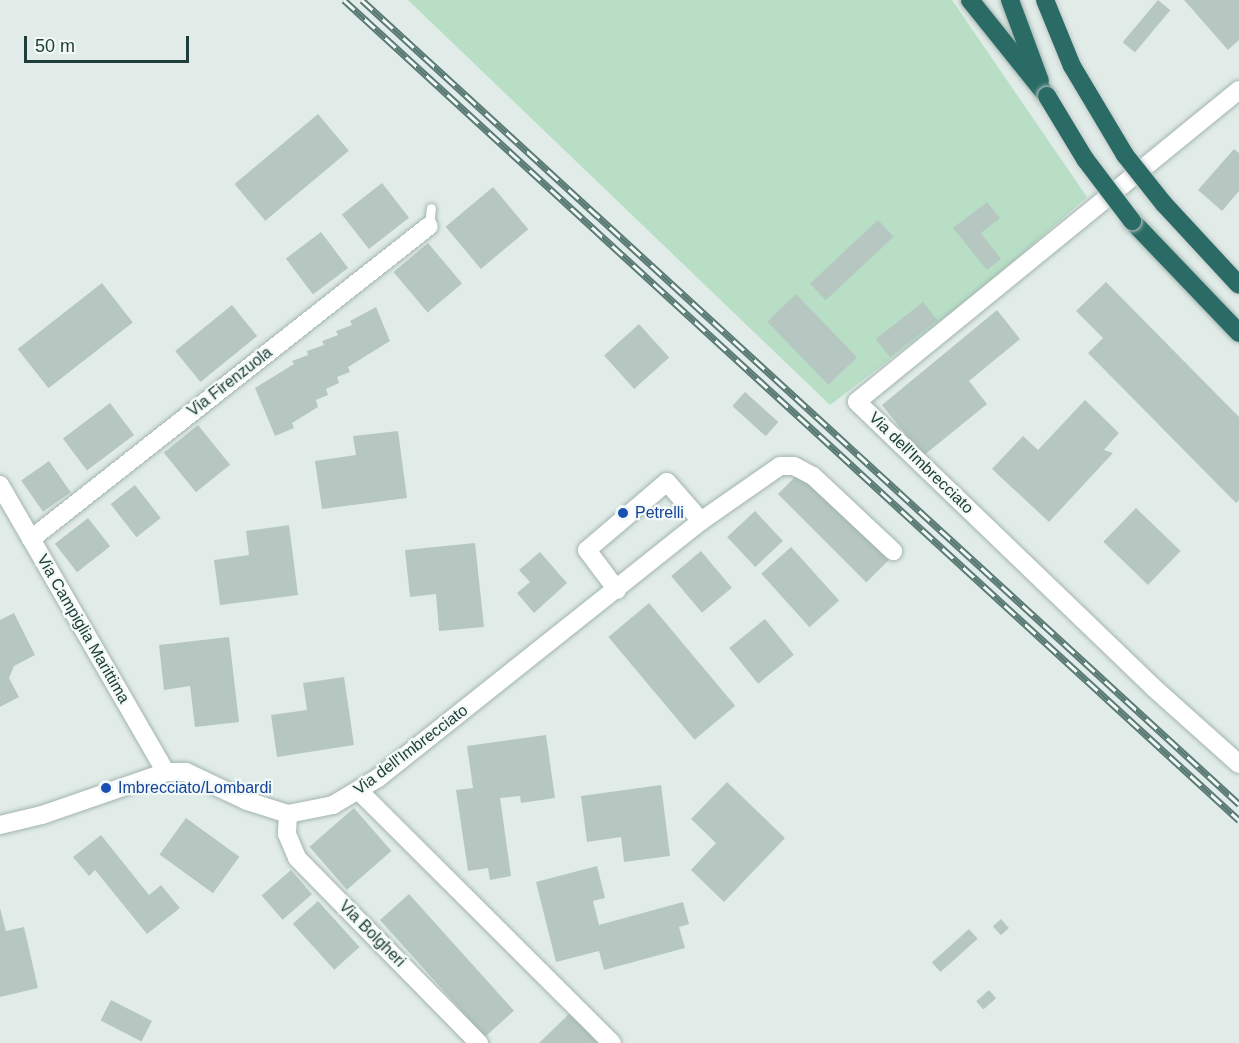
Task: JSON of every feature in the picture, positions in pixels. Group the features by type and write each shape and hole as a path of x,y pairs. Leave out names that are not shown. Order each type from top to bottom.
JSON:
{"highway":[{"path":"970,0 1047,96 1116,202 1239,333"},
{"path":"1010,0 1047,96"},
{"path":"1045,0 1072,66 1119,147 1164,204 1239,285"},
{"path":"1220,314 1239,344"}],"street":[{"name":"Via dell'Imbrecciato","path":"1239,90 857,402 1239,764"},
{"name":"Via Firenzuola","path":"31,539 430,217"},
{"name":"Via dell'Imbrecciato","path":"0,825 42,815 166,772 186,772 247,801 288,814 333,805 359,791 770,470 794,466 821,483 893,550"},
{"path":"617,590 587,550 667,482 701,522"},
{"name":"Via Campiglia Marittima","path":"0,485 166,772"},
{"path":"359,791 612,1043"},
{"name":"Via Bolgheri","path":"288,814 287,834 297,858 479,1043"}],"green space":[{"path":"408,0 952,0 1087,197 976,294 830,405"}],"building":[{"path":"1158,0 1170,10 1135,52 1123,42"},
{"path":"1184,0 1239,0 1239,40 1228,50"},
{"path":"318,114 349,151 265,221 235,184"},
{"path":"1234,149 1239,153 1239,191 1222,211 1198,190"},
{"path":"382,183 409,218 369,249 342,214"},
{"path":"493,187 528,229 481,269 446,227"},
{"path":"987,202 1000,218 981,233 1001,259 987,270 953,228"},
{"path":"878,220 894,237 826,300 810,283"},
{"path":"321,232 348,268 313,294 286,258"},
{"path":"428,243 462,284 428,313 394,272"},
{"path":"1106,282 1239,417 1239,500 1236,503 1088,353 1103,338 1076,311"},
{"path":"102,283 133,322 48,388 18,349"},
{"path":"796,294 857,357 828,385 767,322"},
{"path":"923,302 937,320 890,357 876,339"},
{"path":"232,305 257,336 200,382 175,351"},
{"path":"376,307 390,341 348,367 350,372 337,377 339,383 326,389 328,395 316,400 318,407 292,423 294,428 275,436 255,388 294,364 292,361 308,355 307,351 324,345 322,341 338,335 336,331 352,325 350,321"},
{"path":"997,310 1020,339 969,381 987,404 923,456 882,405"},
{"path":"639,324 669,357 634,389 604,355"},
{"path":"745,392 778,422 766,436 732,406"},
{"path":"1085,400 1119,433 1104,450 1113,453 1049,522 992,469 1023,436 1038,450"},
{"path":"110,403 134,435 87,470 63,439"},
{"path":"198,425 230,465 196,492 164,453"},
{"path":"398,431 407,498 322,509 315,461 356,455 353,436"},
{"path":"49,461 71,492 43,512 21,481"},
{"path":"802,470 890,558 866,582 778,494"},
{"path":"135,485 161,518 136,537 111,504"},
{"path":"1136,508 1181,551 1148,585 1103,542"},
{"path":"755,511 783,541 755,567 727,537"},
{"path":"88,518 110,546 77,572 55,544"},
{"path":"289,525 298,595 220,605 214,560 249,555 246,531"},
{"path":"475,543 484,627 439,631 436,594 410,597 405,550"},
{"path":"791,547 839,601 809,627 761,574"},
{"path":"701,551 732,588 702,613 671,576"},
{"path":"540,552 567,583 534,613 517,593 530,582 519,570"},
{"path":"649,603 735,706 695,740 608,637"},
{"path":"14,613 35,655 14,666 9,678 19,697 0,707 0,620"},
{"path":"765,619 794,655 758,684 729,648"},
{"path":"229,637 239,722 195,727 190,686 164,690 159,645"},
{"path":"344,677 354,745 277,757 271,715 307,710 303,683"},
{"path":"546,735 555,798 521,803 520,796 500,798 511,876 490,880 488,868 468,871 456,790 473,788 467,746"},
{"path":"727,782 785,838 724,902 691,870 716,843 691,819"},
{"path":"661,785 670,856 624,862 621,837 587,842 581,796"},
{"path":"354,808 391,851 347,890 309,847"},
{"path":"186,818 239,857 213,893 160,854"},
{"path":"101,835 149,895 161,885 180,908 147,934 95,870 89,876 73,857"},
{"path":"597,866 605,898 593,901 599,925 683,902 689,924 679,927 685,948 604,970 599,951 556,962 536,882"},
{"path":"291,870 312,894 283,920 262,896"},
{"path":"409,894 514,1011 485,1037 380,920"},
{"path":"318,901 359,947 334,970 293,924"},
{"path":"0,908 6,931 24,927 38,988 0,997"},
{"path":"1001,919 1009,928 1001,935 993,926"},
{"path":"969,929 978,939 941,972 932,962"},
{"path":"989,990 996,998 983,1009 976,1001"},
{"path":"111,1000 152,1021 142,1041 101,1020"},
{"path":"570,1013 598,1043 539,1043"}],"railway":[{"path":"344,0 1239,820"},
{"path":"362,0 1239,804"}],"place":[{"name":"Petrelli","path":"623,513"},
{"name":"Imbrecciato/Lombardi","path":"106,788"}]}
